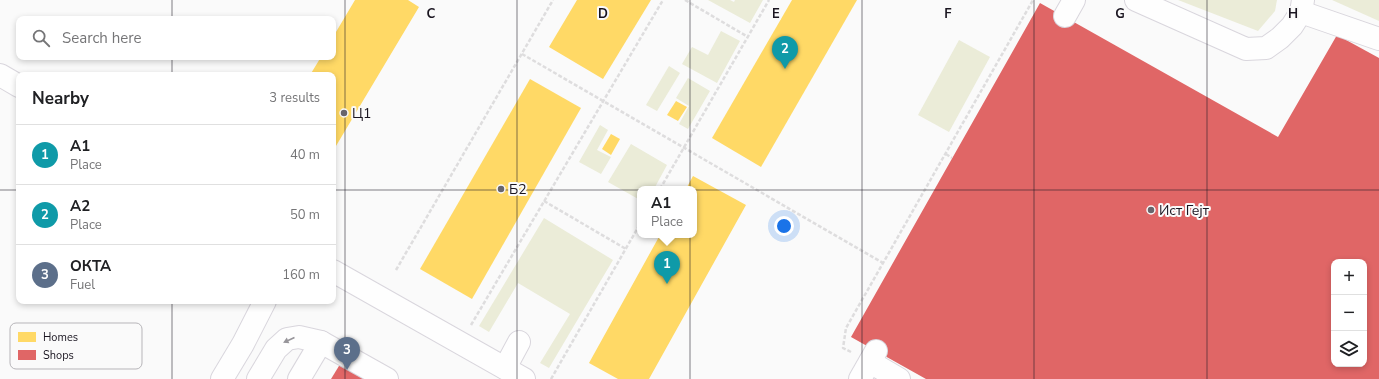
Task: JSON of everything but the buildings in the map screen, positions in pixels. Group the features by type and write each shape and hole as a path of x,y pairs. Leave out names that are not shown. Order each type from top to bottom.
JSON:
{"street":[{"path":"1136,0 1246,49 1266,48 1280,38 1292,26 1302,6 1379,39"},
{"path":"0,75 16,84"},
{"path":"336,273 524,379"},
{"path":"222,379 243,344 263,304"},
{"path":"258,379 276,349 288,339 299,337 321,342 387,379"},
{"path":"299,379 321,342"},
{"path":"505,368 519,342"},
{"path":"868,364 899,379"}],"path":[{"path":"396,270 553,0"},
{"path":"469,329 664,0"},
{"path":"685,0 748,37"},
{"path":"662,186 770,0"},
{"path":"868,364 843,348 846,328 1033,0"},
{"path":"522,54 883,263"},
{"path":"946,154 952,158"},
{"path":"544,201 626,249"},
{"path":"551,378 637,229"}],"green space":[{"path":"708,0 730,0 734,2 735,0 763,0 750,23"},
{"path":"1178,0 1277,0 1275,11 1258,31"},
{"path":"1332,0 1379,0 1379,21"},
{"path":"721,31 740,41 717,83 682,64 692,47 708,55"},
{"path":"959,40 990,57 949,132 918,115"},
{"path":"669,66 680,73 657,111 646,105"},
{"path":"688,78 710,91 688,129 679,124 689,106 676,98"},
{"path":"600,125 608,130 597,150 611,157 601,174 579,162"},
{"path":"631,144 667,165 656,186 637,186 637,198 608,182"},
{"path":"544,218 613,260 549,368 540,363 570,314 518,283 489,332 479,326"}],"place":[{"name":"А2","path":"785,69"},
{"name":"Ц1","path":"344,113"},
{"name":"Б2","path":"501,189"},
{"name":"Ист Гејт","path":"1151,210"},
{"name":"А1","path":"667,284"},
{"name":"ОКТА","path":"347,370"}]}
